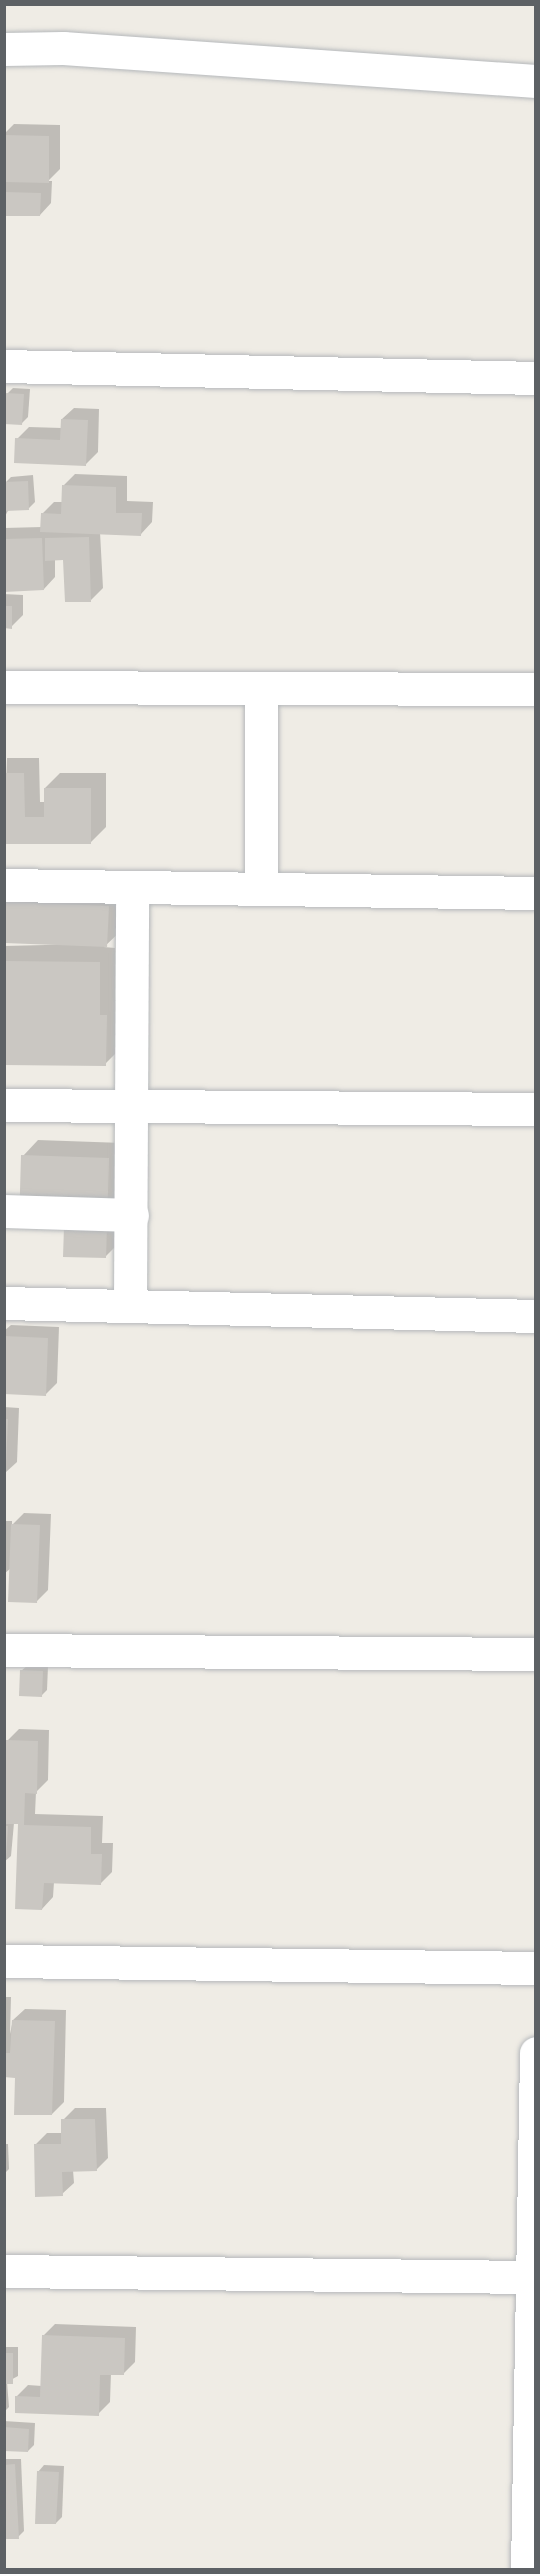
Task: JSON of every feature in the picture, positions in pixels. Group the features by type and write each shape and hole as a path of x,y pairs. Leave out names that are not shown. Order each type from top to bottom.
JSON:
{"street":[{"path":"4,49 63,48 536,81"},
{"path":"4,366 536,378"},
{"path":"4,687 261,691 536,689"},
{"path":"261,691 261,888"},
{"path":"4,885 536,893"},
{"path":"130,1305 134,1107 132,886"},
{"path":"4,1105 536,1109"},
{"path":"4,1210 132,1215"},
{"path":"4,1303 536,1316"},
{"path":"4,1650 536,1654"},
{"path":"4,1961 536,1968"},
{"path":"527,2570 534,2277 536,2053"},
{"path":"4,2271 534,2277"}],"building":[{"path":"4,135 49,136 49,183 4,182"},
{"path":"4,192 41,193 40,216 4,216"},
{"path":"5,393 24,394 22,425 4,424"},
{"path":"61,419 88,420 86,466 14,463 15,438 60,440"},
{"path":"28,481 29,510 5,511 4,482"},
{"path":"62,485 116,487 116,513 142,513 141,536 40,532 41,513 61,514"},
{"path":"89,537 91,602 65,602 63,560 45,561 45,538"},
{"path":"42,538 44,590 4,592 4,539"},
{"path":"4,606 12,606 12,629 4,628"},
{"path":"4,773 24,773 25,817 44,817 44,788 91,788 91,844 4,844"},
{"path":"5,902 109,906 107,947 5,943"},
{"path":"4,961 100,962 100,1015 107,1015 106,1066 4,1065"},
{"path":"21,1155 109,1158 106,1258 63,1257 64,1227 19,1226"},
{"path":"4,1336 48,1338 46,1396 4,1394"},
{"path":"5,1419 8,1419 6,1464 5,1464"},
{"path":"11,1524 40,1525 37,1603 8,1602"},
{"path":"20,1670 43,1671 42,1697 19,1696"},
{"path":"6,1740 38,1741 37,1794 25,1793 24,1825 91,1827 91,1854 102,1854 101,1885 44,1883 42,1910 15,1909 18,1824 4,1824"},
{"path":"4,1826 8,1826 6,1858 4,1858"},
{"path":"12,2020 55,2021 52,2115 14,2115 15,2078 4,2077 4,2053 10,2053"},
{"path":"61,2119 95,2119 97,2171 62,2172 63,2196 35,2197 34,2144 61,2144"},
{"path":"42,2335 125,2338 124,2375 100,2375 99,2416 15,2413 15,2396 40,2397"},
{"path":"4,2353 13,2353 13,2384 4,2384"},
{"path":"4,2427 29,2429 28,2452 4,2451"},
{"path":"15,2464 19,2539 4,2539 4,2465"},
{"path":"37,2471 59,2472 56,2524 35,2524"}]}
